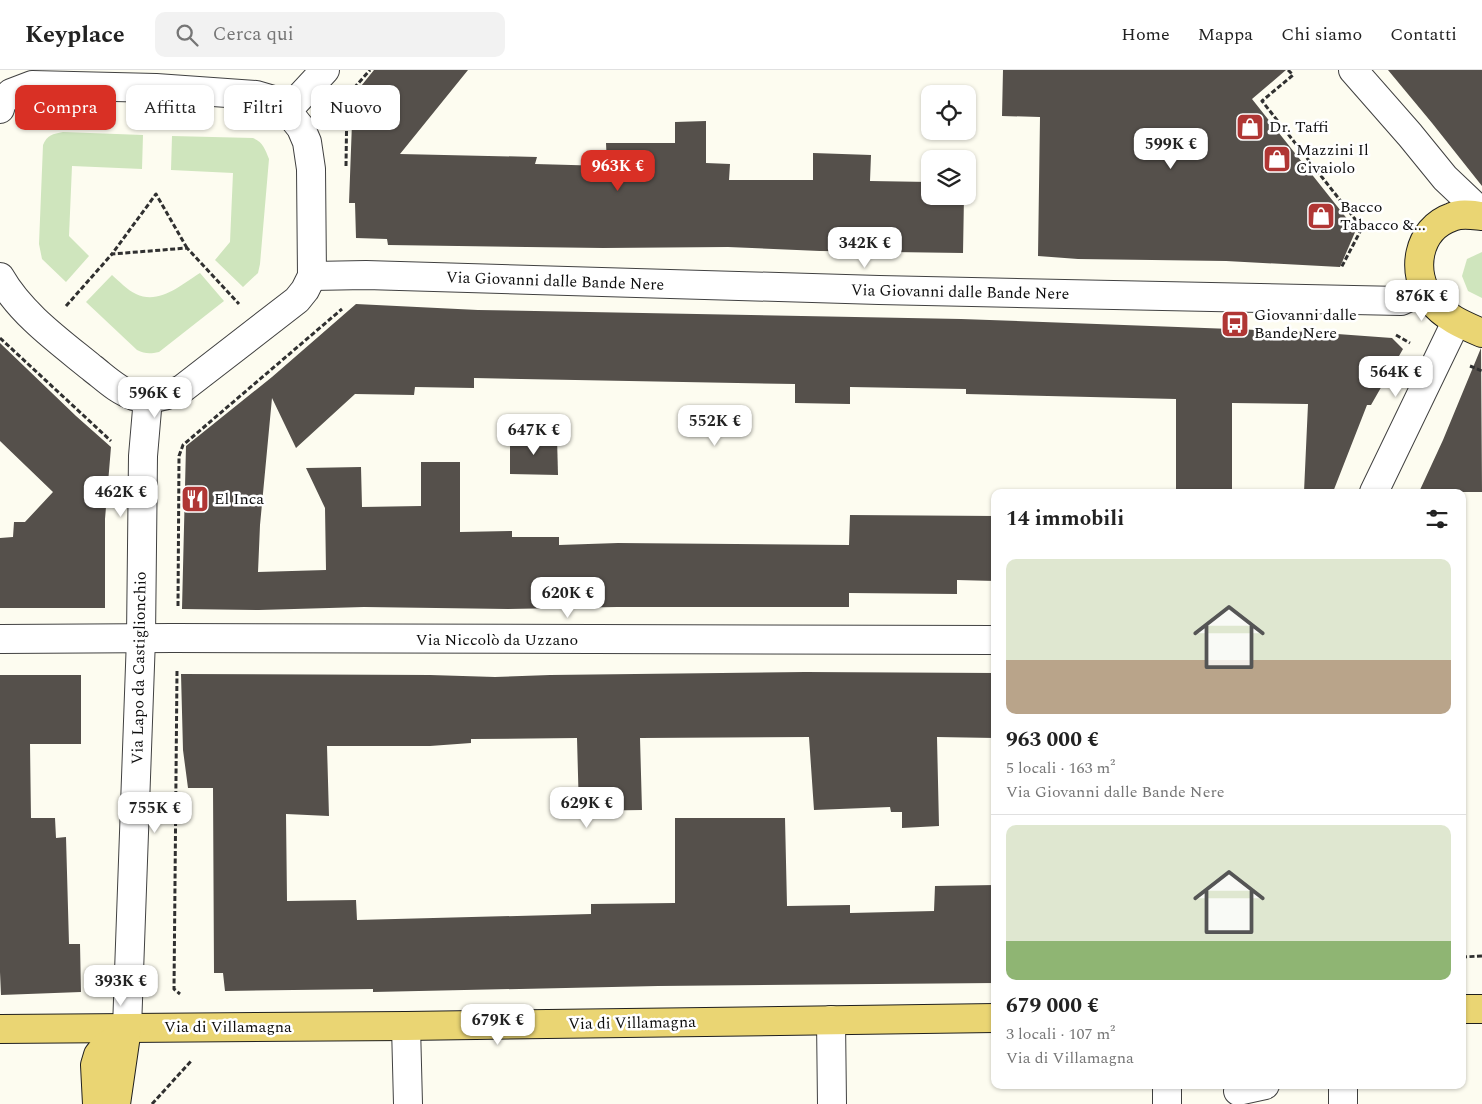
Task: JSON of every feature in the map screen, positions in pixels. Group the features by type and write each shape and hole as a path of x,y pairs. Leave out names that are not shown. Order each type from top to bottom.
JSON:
{"main road":[{"path":"1482,215 1454,216 1444,220 1430,232 1424,242 1419,263 1420,280 1430,300 1456,322 1482,333"},
{"path":"1466,1009 1482,1009"},
{"name":"Via di Villamagna","path":"0,1029 991,1018"},
{"path":"97,1104 95,1065 98,1055 104,1046 116,1040 127,1028"},
{"path":"116,1104 127,1028"}],"street":[{"path":"301,96 326,70"},
{"path":"1353,70 1410,134 1445,178 1482,215"},
{"path":"4,95 32,85 156,88 224,93"},
{"path":"0,276 7,290 20,306 119,389 133,396 148,398 170,395 182,389 297,300 312,276 310,169 307,142 301,128"},
{"name":"Via Giovanni dalle Bande Nere","path":"312,276 366,275 889,290 1401,301 1425,290"},
{"path":"1375,489 1456,322"},
{"name":"Via Lapo da Castiglionchio","path":"127,1028 141,638 143,456 148,398"},
{"name":"Via Niccolò da Uzzano","path":"0,639 991,640"},
{"path":"831,1020 832,1104"},
{"path":"406,1026 408,1104"},
{"path":"1166,1104 1167,1089"},
{"path":"1238,1091 1247,1089"},
{"path":"1343,1089 1343,1104"}],"path":[{"path":"357,85 370,70"},
{"path":"1288,70 1293,76 1262,101 1362,228 1340,270"},
{"path":"45,328 112,254 156,194 187,248 262,328"},
{"path":"112,254 187,248"},
{"path":"178,612 179,456 183,445 344,307"},
{"path":"1391,332 1411,344"},
{"path":"0,338 115,445"},
{"path":"1466,364 1482,371"},
{"path":"177,671 174,989 179,994"},
{"path":"1466,957 1482,956"},
{"path":"152,1104 195,1057"}],"green space":[{"path":"56,133 143,135 142,169 72,166 69,236 89,256 66,282 42,259 39,244 43,145 46,139"},
{"path":"172,136 253,138 265,149 269,159 260,264 258,273 243,287 215,260 230,242 233,173 171,170"},
{"path":"1482,252 1482,298 1468,291 1462,276 1467,259"},
{"path":"200,273 224,301 159,352 148,353 137,350 86,302 112,275 126,288 136,294 153,297 170,292"}],"building":[{"path":"374,70 468,70 400,154 537,157 535,164 607,166 606,143 675,143 675,122 706,121 706,163 730,164 729,180 813,180 813,153 871,155 870,181 921,182 921,205 964,205 963,253 820,251 728,247 603,248 388,245 387,239 356,238 355,203 349,203 352,130 400,130 400,85 362,85"},
{"path":"1003,70 1286,70 1252,99 1356,230 1340,267 1226,261 1078,259 1038,256 1040,117 1002,116"},
{"path":"1388,70 1482,70 1482,186 1432,123"},
{"path":"356,304 478,310 961,319 1310,332 1392,338 1403,349 1371,405 1367,405 1334,489 1304,489 1308,404 1232,403 1232,489 1176,489 1176,399 966,394 966,389 850,387 850,404 795,403 795,384 474,378 474,388 415,387 414,395 355,394 296,448 272,398 260,525 258,572 326,570 325,508 306,468 361,467 362,507 421,506 421,462 460,462 460,532 512,531 512,537 559,537 559,545 618,543 849,545 850,515 991,516 991,581 957,580 957,594 849,593 849,607 182,609 186,446 272,377"},
{"path":"0,343 111,447 105,519 105,608 0,608 0,538 13,537 14,522 25,522 53,492 0,441"},
{"path":"1481,348 1482,492 1466,492 1466,489 1420,489"},
{"path":"510,437 557,437 558,475 510,474"},
{"path":"805,672 991,673 991,738 937,737 939,826 902,828 902,812 891,812 890,807 814,810 809,737 640,738 642,810 579,811 577,738 471,739 471,743 430,746 327,746 329,816 286,814 287,901 356,900 357,920 591,914 591,904 675,903 675,818 785,818 787,906 850,905 850,913 934,911 935,886 991,885 991,983 658,986 373,992 373,989 225,991 223,973 214,973 213,788 188,788 183,750 181,674 495,677"},
{"path":"0,675 81,675 81,744 30,744 31,818 55,818 56,838 66,837 69,944 80,944 81,992 1,995"}],"place":[{"name":"Dr. Taffi","path":"1250,127"},
{"name":"Mazzini Il Civaiolo","path":"1277,159"},
{"name":"Bacco Tabacco &...","path":"1321,216"},
{"name":"Giovanni dalle Bande Nere","path":"1235,324"},
{"name":"El Inca","path":"195,499"}]}
